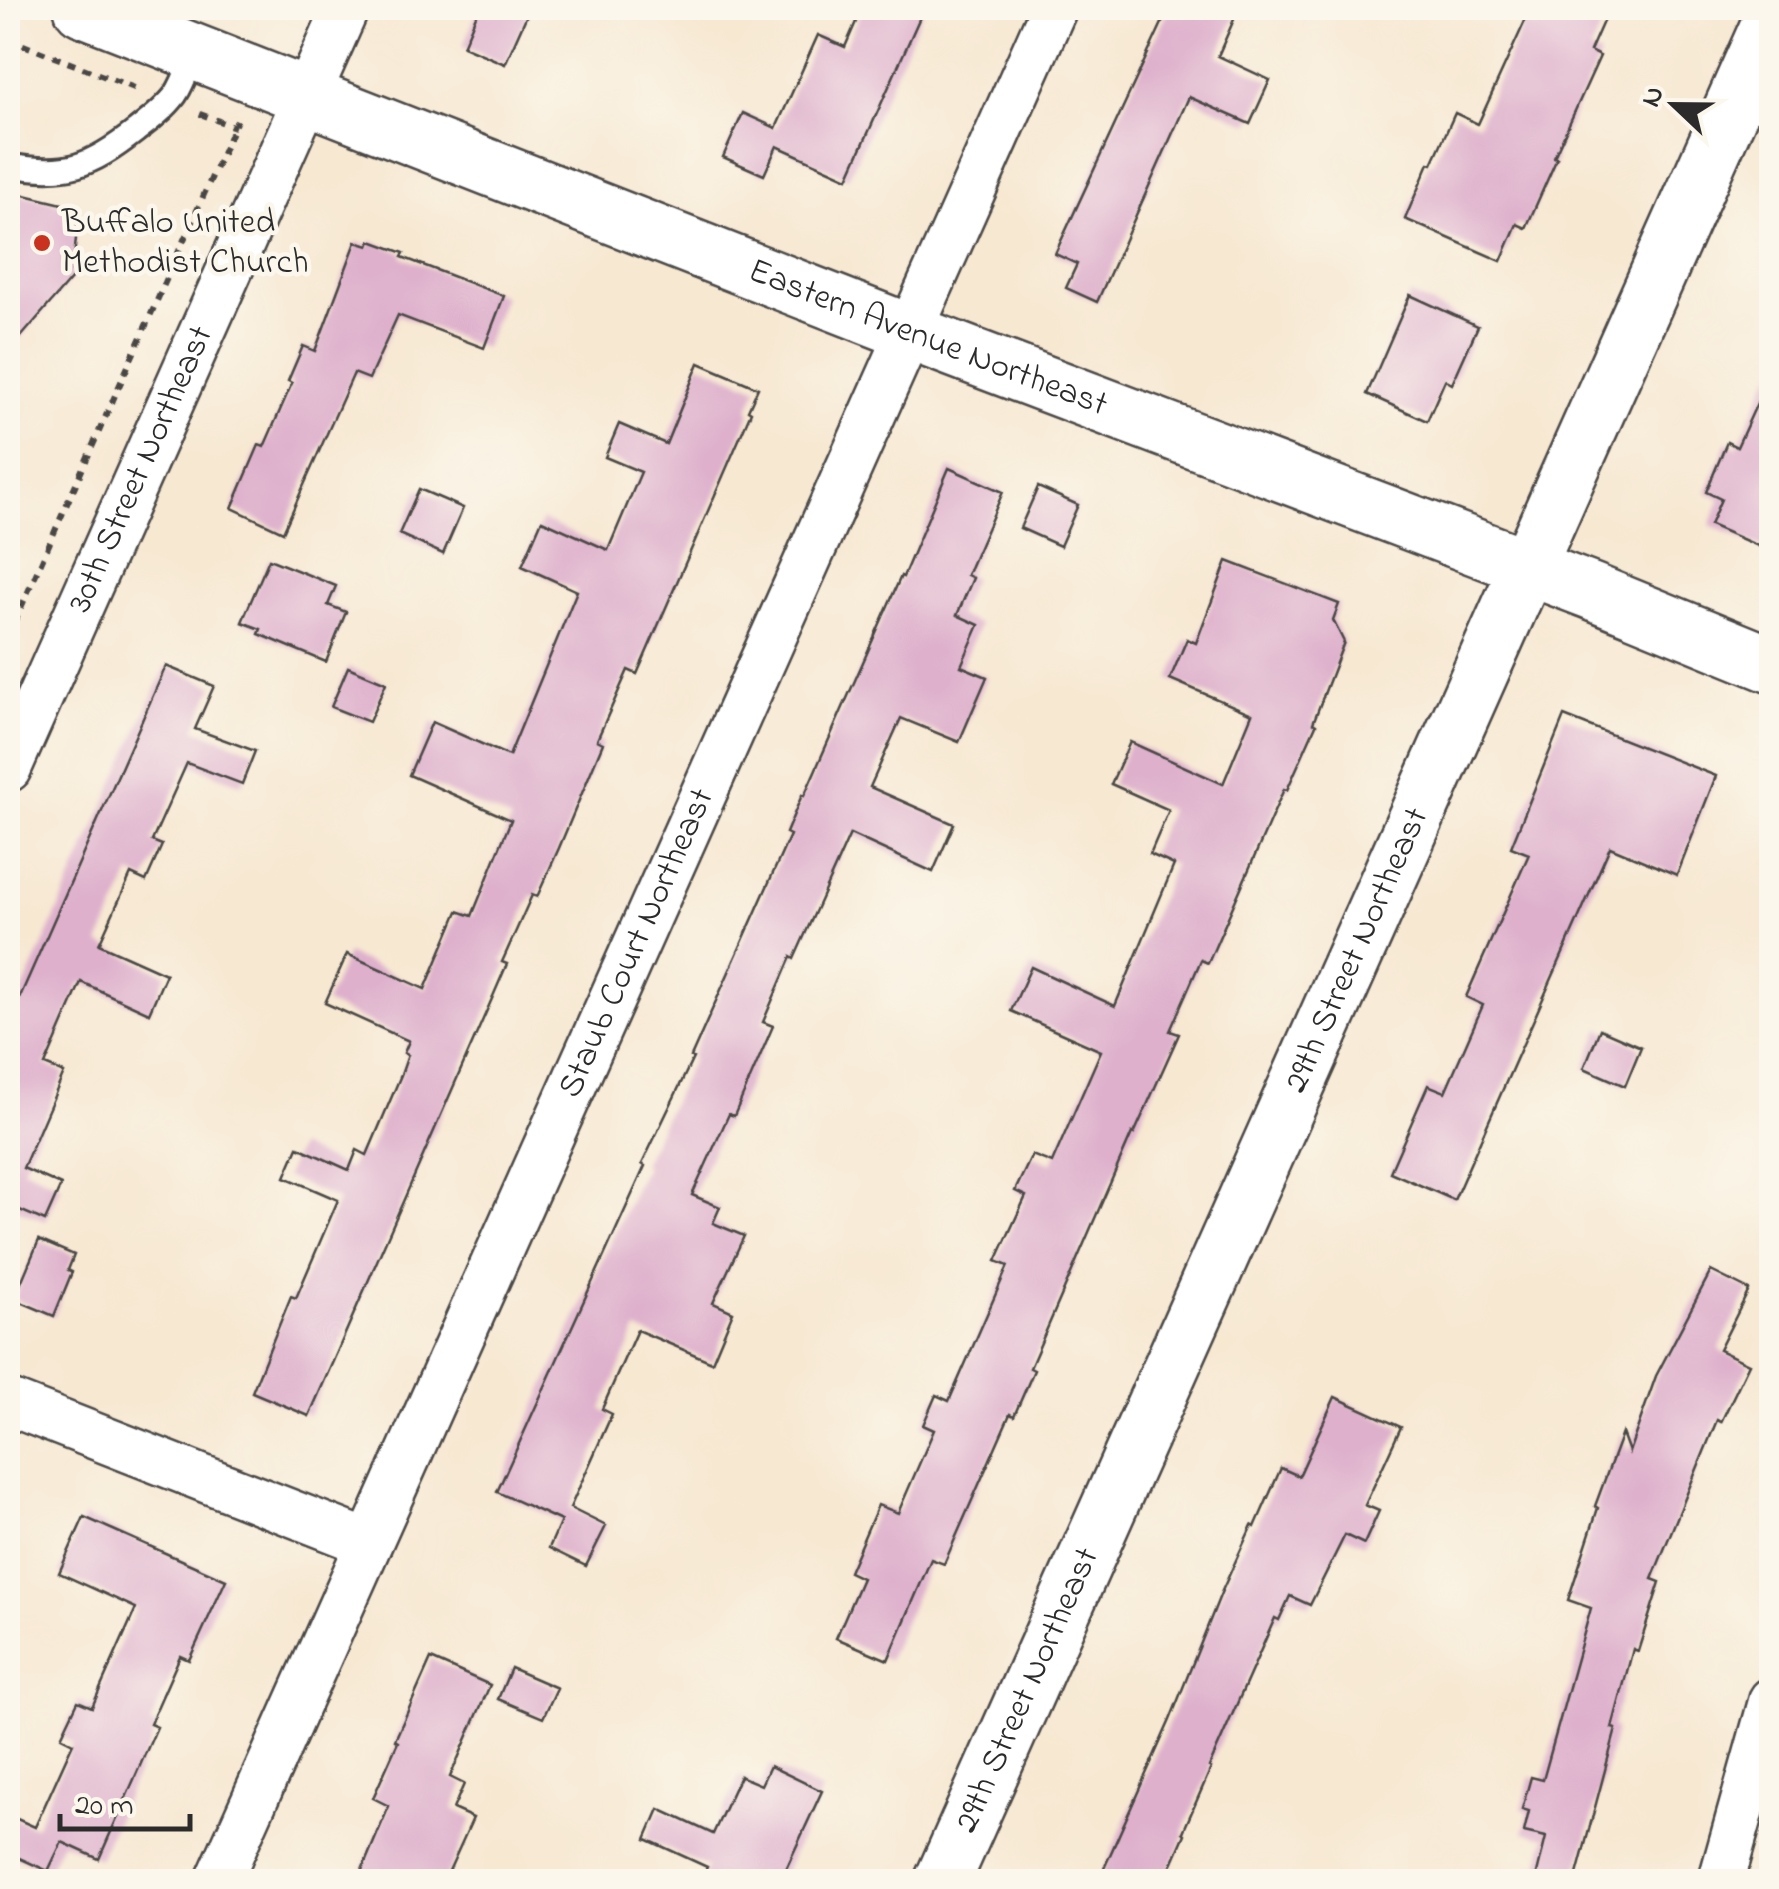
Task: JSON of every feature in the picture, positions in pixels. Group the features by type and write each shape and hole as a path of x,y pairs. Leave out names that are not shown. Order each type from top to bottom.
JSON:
{"main road":[{"name":"Eastern Avenue Northeast","path":"82,8 909,332 1526,566 1772,665"},
{"name":"29th Street Northeast","path":"942,1882 1772,18"}],"street":[{"name":"30th Street Northeast","path":"8,769 346,8"},
{"name":"Staub Court Northeast","path":"218,1882 1054,8"},
{"path":"8,1402 368,1544"},
{"path":"1721,1882 1772,1700"}],"lane":[{"path":"8,165 44,170 76,167 117,146 176,95 195,52"}],"path":[{"path":"8,39 248,133"},
{"path":"8,637 242,110"}],"building":[{"path":"479,8 530,8 505,64 463,46"},
{"path":"862,8 924,8 848,178 777,146 764,175 723,157 743,113 776,128 818,35 845,47"},
{"path":"1169,8 1239,8 1218,56 1270,80 1250,124 1189,97 1097,302 1066,288 1077,264 1055,254"},
{"path":"1531,8 1609,8 1590,51 1600,56 1554,157 1557,158 1526,228 1517,224 1501,261 1405,219 1455,113 1478,124"},
{"name":"Buffalo United Methodist Church","path":"8,191 79,208 72,278 8,352"},
{"path":"371,241 504,296 484,348 398,315 369,379 354,373 283,532 232,508 259,445 264,447 292,383 288,381 303,346 315,351 356,242 369,246"},
{"path":"1410,295 1478,326 1452,384 1445,380 1427,421 1367,394"},
{"path":"699,363 758,388 748,410 751,412 637,674 628,670 597,740 603,743 559,848 537,897 532,895 502,962 507,964 309,1416 252,1392 291,1296 296,1298 338,1200 285,1177 298,1147 349,1170 357,1150 367,1155 401,1075 409,1041 325,1003 347,954 425,989 458,911 472,916 511,820 409,775 432,722 509,756 577,591 522,566 542,520 608,550 641,472 605,457 619,424 666,444"},
{"path":"1772,370 1772,552 1710,525 1721,499 1706,492 1727,442 1737,447"},
{"path":"949,468 1003,492 967,575 973,578 957,615 979,625 961,666 987,677 959,742 901,718 870,787 954,824 933,872 850,834 763,1022 773,1026 734,1116 729,1114 692,1195 720,1207 713,1223 744,1236 713,1303 733,1312 712,1362 637,1330 602,1409 612,1414 570,1508 606,1526 586,1566 549,1548 561,1521 497,1492 693,1058 790,835 786,833 802,795"},
{"path":"1038,487 1078,505 1060,546 1020,528"},
{"path":"419,489 463,508 443,554 399,534"},
{"path":"269,559 336,586 328,605 346,612 326,662 259,634 261,629 242,622"},
{"path":"1227,561 1339,604 1333,620 1344,642 1313,723 1316,725 1287,790 1284,789 1208,963 1201,960 1170,1031 1179,1034 1030,1368 1034,1370 1014,1416 1010,1414 944,1564 931,1559 888,1660 836,1638 862,1578 849,1572 878,1505 898,1513 934,1430 923,1425 936,1395 949,1401 1008,1266 996,1261 1026,1196 1015,1191 1032,1155 1052,1163 1101,1051 1011,1011 1031,967 1115,1006 1174,865 1150,854 1169,810 1111,784 1130,742 1223,784 1252,714 1170,679 1187,639 1196,643"},
{"path":"166,666 214,686 195,729 255,751 242,784 187,763 152,841 162,845 146,881 131,874 99,944 166,974 149,1013 81,982 45,1065 64,1073 23,1168 61,1185 45,1221 8,1205 8,1024"},
{"path":"348,667 386,683 369,722 331,707"},
{"path":"1564,716 1716,776 1677,875 1610,847 1454,1200 1390,1172 1428,1085 1445,1092 1483,1005 1466,997 1529,854 1511,847"},
{"path":"1600,1029 1641,1047 1625,1086 1584,1068"},
{"path":"39,1240 74,1255 68,1270 72,1272 54,1316 14,1299"},
{"path":"1711,1271 1749,1290 1719,1350 1749,1364 1721,1422 1717,1420 1652,1579 1660,1582 1638,1651 1633,1649 1575,1882 1535,1882 1546,1837 1524,1832 1529,1811 1522,1809 1531,1777 1543,1780 1591,1608 1568,1600 1598,1508 1595,1506 1622,1433 1629,1452 1656,1376"},
{"path":"1335,1397 1401,1427 1365,1505 1379,1511 1364,1544 1345,1535 1310,1605 1290,1596 1279,1620 1275,1618 1209,1767 1164,1882 1098,1882 1252,1525 1255,1527 1281,1468 1299,1476"},
{"path":"84,1517 226,1580 189,1660 180,1656 150,1724 157,1727 99,1859 62,1842 48,1871 8,1853 8,1815 35,1827 73,1743 61,1737 78,1701 92,1707 136,1608 59,1573"},
{"path":"431,1659 490,1685 450,1777 464,1784 453,1809 473,1818 444,1882 357,1882 389,1806 373,1798"},
{"path":"511,1668 557,1688 543,1718 498,1699"},
{"path":"770,1766 822,1791 780,1882 701,1882 707,1867 646,1839 659,1809 713,1834 740,1776 761,1785"}],"place":[{"name":"Buffalo United Methodist Church","path":"42,243"}]}
